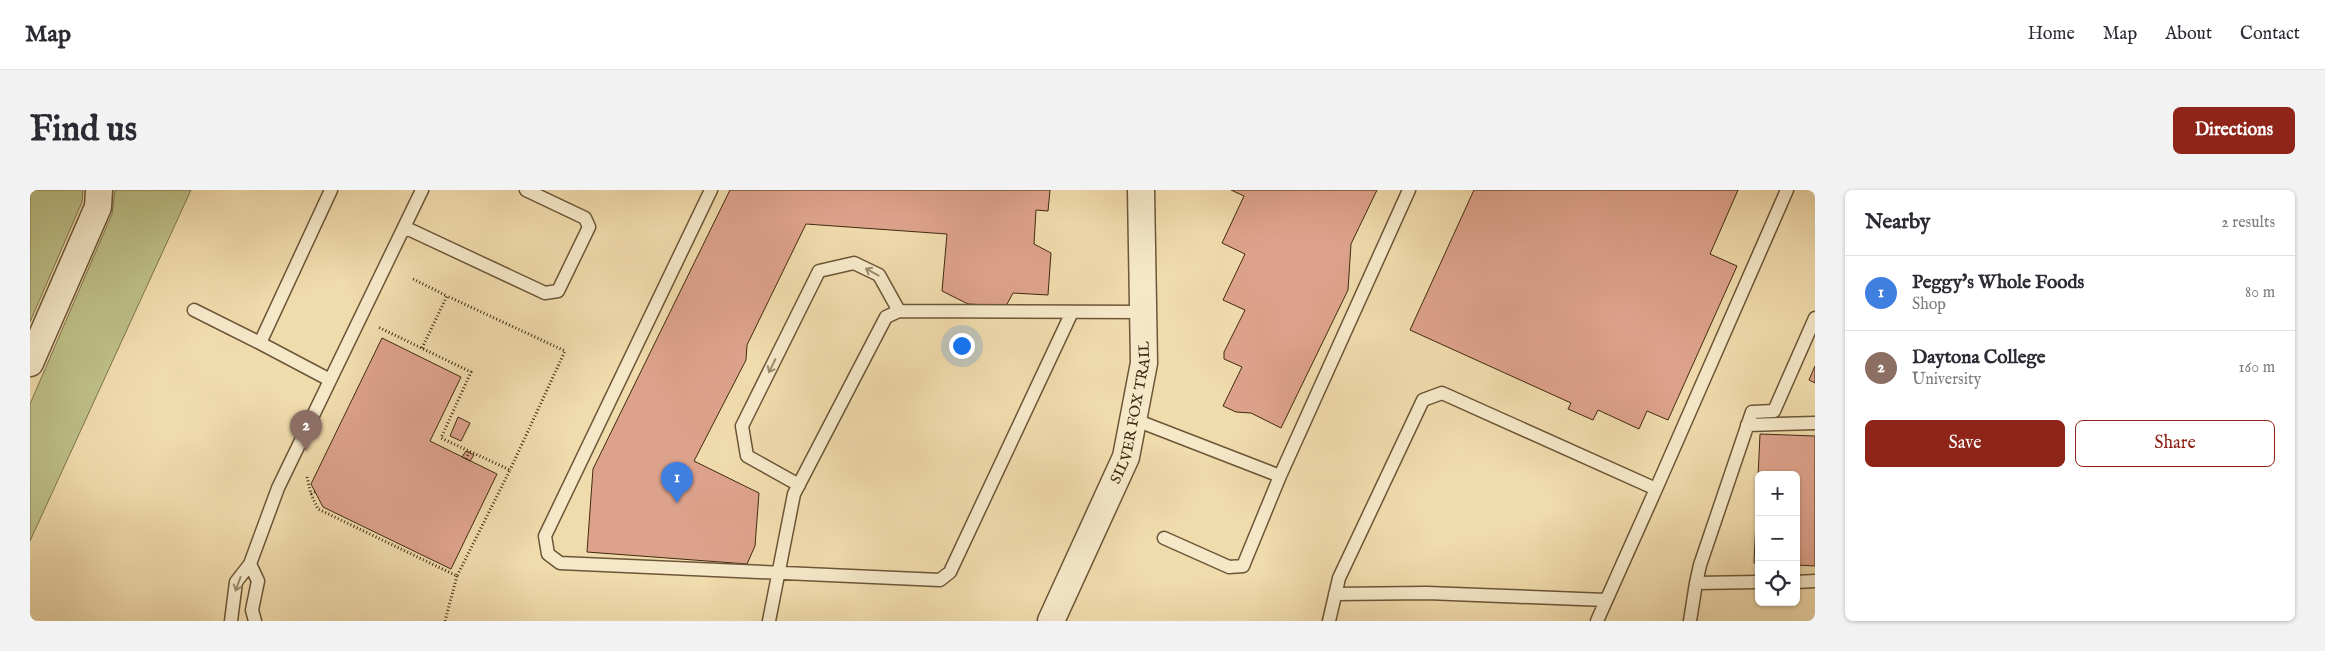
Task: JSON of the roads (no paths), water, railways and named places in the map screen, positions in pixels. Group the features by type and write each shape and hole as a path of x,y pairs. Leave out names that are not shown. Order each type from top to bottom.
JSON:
{"street":[{"path":"30,363 98,207 99,190"},
{"name":"SILVER FOX TRAIL","path":"1051,621 1126,457 1144,364 1142,190"}],"lane":[{"path":"260,343 331,190"},
{"path":"231,621 236,582 250,564 278,488 422,190"},
{"path":"404,227 545,294 558,291 589,227 585,218 526,190"},
{"path":"711,190 545,536 548,554 560,563 940,580 950,572 1072,312"},
{"path":"1164,538 1229,567 1243,566 1280,476 1409,190"},
{"path":"1597,621 1787,190"},
{"path":"798,485 747,456 742,426 819,271 854,264 879,275 899,311"},
{"path":"194,310 330,380"},
{"path":"769,621 794,494 886,317 899,311 1143,312"},
{"path":"1690,621 1700,565 1752,412 1774,411 1815,318"},
{"path":"1329,621 1338,578 1423,400 1442,393 1656,489"},
{"path":"1133,419 1280,476"},
{"path":"1747,426 1815,422"},
{"path":"250,564 258,582 252,610 255,621"},
{"path":"1696,583 1755,582"},
{"path":"1800,582 1815,582"},
{"path":"1335,594 1427,593 1606,600"}],"place":[{"name":"Daytona College","path":"306,451"},
{"name":"Peggy's Whole Foods","path":"677,503"}]}
